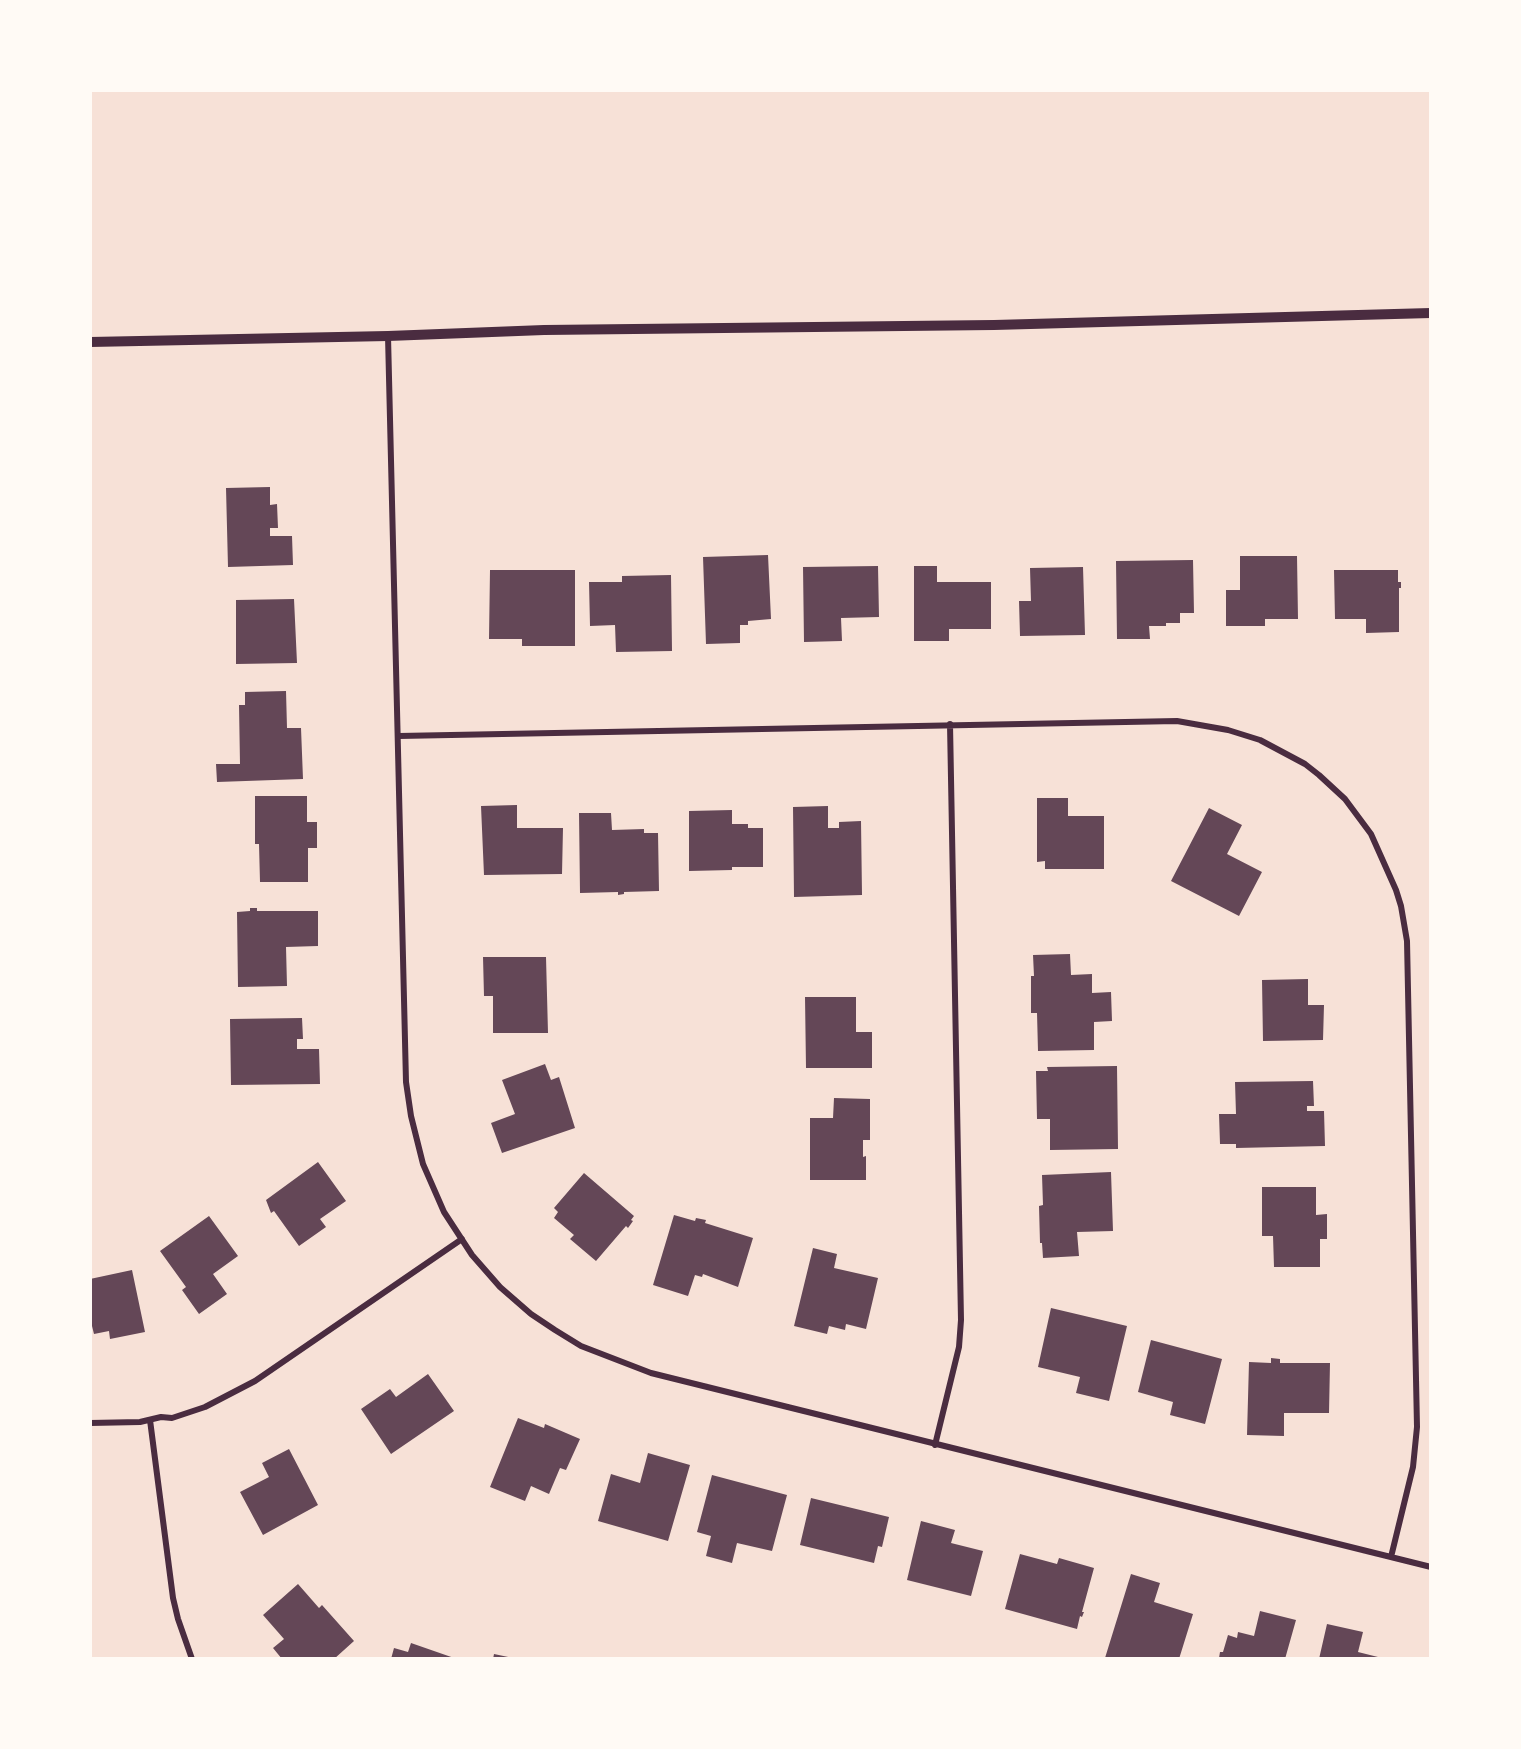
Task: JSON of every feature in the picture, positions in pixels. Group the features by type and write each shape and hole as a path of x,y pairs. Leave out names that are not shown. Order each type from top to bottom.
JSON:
{"street":[{"path":"90,342 388,336 544,330 994,325 1431,313"},
{"path":"388,336 408,1100 418,1148 427,1172 444,1212 472,1255 500,1287 531,1314 581,1346 651,1373 1431,1568"},
{"path":"399,736 1177,721 1228,730 1260,740 1305,764 1345,799 1371,834 1387,866 1401,906 1408,959 1417,1434 1413,1467 1391,1557"},
{"path":"935,1445 959,1347 961,1320 950,724"},
{"path":"90,1423 140,1422 161,1417 172,1418 205,1407 255,1381 462,1239"},
{"path":"150,1420 173,1598 192,1659"}],"building":[{"path":"270,487 270,505 277,504 278,528 270,528 270,536 292,536 293,565 228,567 226,488"},
{"path":"768,555 771,619 748,621 748,625 740,625 740,643 706,644 703,557"},
{"path":"1240,556 1297,556 1298,619 1265,619 1265,626 1226,626 1226,590 1240,590"},
{"path":"1193,560 1194,613 1180,613 1180,623 1149,626 1150,639 1117,639 1116,561"},
{"path":"878,566 879,617 841,618 842,641 804,642 803,567"},
{"path":"914,566 937,566 937,582 991,582 991,629 949,629 949,641 914,641"},
{"path":"1083,567 1085,635 1020,636 1019,601 1031,601 1030,568"},
{"path":"490,570 575,570 575,646 522,646 522,639 489,639"},
{"path":"1334,570 1398,570 1398,582 1401,582 1399,632 1366,633 1366,619 1335,619"},
{"path":"671,575 672,651 616,652 615,625 590,626 589,582 622,582 622,576"},
{"path":"294,599 297,663 236,664 236,600"},
{"path":"286,691 287,728 301,728 303,779 217,782 216,764 240,764 239,705 245,705 245,692"},
{"path":"255,796 307,796 307,822 317,822 317,848 308,848 308,882 260,882 259,844 255,844"},
{"path":"1037,798 1068,798 1068,816 1104,816 1104,869 1045,869 1045,861 1037,862"},
{"path":"517,805 517,828 563,828 562,874 484,875 481,806"},
{"path":"828,806 828,828 839,828 839,822 861,821 862,895 794,897 793,807"},
{"path":"1209,808 1242,825 1227,854 1262,872 1239,916 1171,881"},
{"path":"732,810 732,824 748,824 748,828 763,828 763,867 689,871 689,811"},
{"path":"579,813 611,813 612,830 644,829 644,833 658,833 659,891 624,892 618,895 618,892 580,893"},
{"path":"250,908 257,908 257,911 318,911 318,946 286,947 287,986 238,987 237,912 250,911"},
{"path":"1070,954 1071,975 1092,974 1092,993 1111,992 1112,1021 1094,1022 1094,1050 1038,1051 1037,1013 1031,1013 1033,955"},
{"path":"483,957 546,957 548,1033 493,1033 493,996 484,996"},
{"path":"1308,979 1308,1005 1324,1005 1323,1040 1263,1041 1262,980"},
{"path":"805,997 856,997 856,1032 872,1032 872,1068 806,1068"},
{"path":"302,1018 303,1039 297,1039 297,1049 319,1049 320,1084 231,1085 230,1019"},
{"path":"545,1064 551,1080 559,1077 575,1128 502,1153 491,1123 515,1114 502,1080"},
{"path":"1117,1066 1118,1149 1050,1150 1050,1119 1037,1119 1036,1071 1048,1071 1047,1067"},
{"path":"1313,1081 1314,1106 1307,1106 1307,1111 1324,1111 1325,1146 1236,1148 1236,1144 1220,1144 1219,1114 1236,1114 1235,1082"},
{"path":"834,1098 870,1099 870,1140 863,1140 866,1180 810,1180 810,1118 833,1118"},
{"path":"318,1162 346,1201 320,1219 326,1227 299,1246 274,1211 271,1213 266,1200"},
{"path":"1111,1172 1113,1231 1077,1232 1079,1256 1043,1258 1042,1243 1040,1243 1039,1206 1043,1205 1042,1175"},
{"path":"584,1173 634,1216 628,1228 626,1226 596,1261 570,1239 574,1235 554,1218 558,1212 554,1208"},
{"path":"1262,1187 1316,1187 1316,1215 1327,1214 1327,1239 1320,1239 1320,1267 1274,1267 1273,1236 1262,1236"},
{"path":"674,1215 695,1221 696,1218 706,1220 705,1223 753,1238 738,1287 703,1274 702,1277 695,1275 688,1296 653,1285"},
{"path":"209,1216 238,1256 213,1274 227,1294 199,1314 182,1290 186,1287 160,1251"},
{"path":"813,1248 837,1254 834,1268 878,1278 866,1329 846,1324 845,1330 829,1326 827,1334 794,1326"},
{"path":"132,1270 145,1332 110,1339 109,1331 94,1334 90,1326 90,1279"},
{"path":"1051,1308 1127,1326 1109,1401 1076,1393 1080,1377 1038,1367"},
{"path":"1151,1340 1222,1359 1205,1424 1170,1415 1173,1402 1138,1392"},
{"path":"1271,1358 1280,1359 1280,1363 1330,1363 1329,1413 1284,1413 1284,1436 1247,1435 1249,1362 1271,1363"},
{"path":"428,1374 454,1411 391,1454 361,1409 390,1389 396,1397"},
{"path":"518,1418 544,1428 545,1424 580,1439 566,1470 560,1468 549,1494 531,1486 525,1501 490,1487"},
{"path":"289,1449 318,1505 263,1535 240,1492 269,1477 262,1463"},
{"path":"648,1453 690,1465 668,1541 598,1521 611,1474 640,1483"},
{"path":"712,1475 787,1495 772,1551 737,1543 732,1563 706,1556 711,1536 697,1532"},
{"path":"811,1498 889,1517 882,1547 878,1546 874,1563 800,1545"},
{"path":"921,1521 955,1530 951,1543 983,1551 971,1596 907,1580"},
{"path":"1020,1554 1057,1564 1059,1558 1094,1568 1082,1612 1084,1612 1082,1617 1080,1616 1077,1629 1005,1609"},
{"path":"1131,1574 1160,1583 1154,1602 1193,1614 1179,1659 1105,1658"},
{"path":"298,1584 319,1608 322,1605 354,1641 334,1659 282,1659 273,1648 284,1639 263,1615"},
{"path":"1260,1611 1296,1620 1285,1659 1219,1658 1228,1635 1237,1638 1238,1632 1254,1636"},
{"path":"1327,1624 1363,1632 1358,1652 1386,1659 1319,1659"},
{"path":"411,1643 457,1659 391,1659 394,1648 408,1652"},
{"path":"494,1654 513,1658 493,1659"}]}
